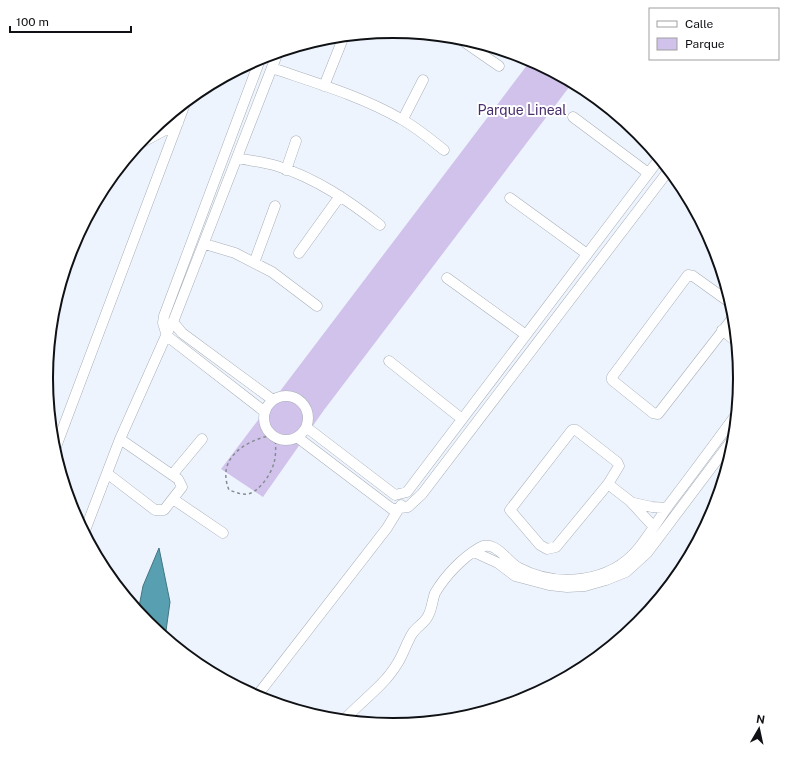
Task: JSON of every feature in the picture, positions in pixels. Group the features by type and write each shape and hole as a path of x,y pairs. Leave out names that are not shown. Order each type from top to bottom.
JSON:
{"street":[{"path":"324,86 341,42"},
{"path":"473,48 499,66"},
{"path":"87,526 120,440 166,333 173,322 179,304 205,244 275,59"},
{"path":"257,66 164,316 167,336 265,412"},
{"path":"272,68 380,108 403,119 444,150"},
{"path":"403,119 422,80"},
{"path":"242,108 255,112"},
{"path":"59,438 183,111"},
{"path":"574,117 648,174"},
{"path":"156,135 178,123"},
{"path":"286,170 296,142"},
{"path":"238,158 286,170 311,180 340,196 380,225"},
{"path":"260,692 387,528 399,510 407,492 657,162"},
{"path":"297,437 380,502 392,509 399,510 408,507 422,494 666,174"},
{"path":"299,253 340,196"},
{"path":"510,198 586,254"},
{"path":"254,263 275,206"},
{"path":"205,244 235,253 272,272 317,306"},
{"path":"724,298 694,276 688,275 612,379 653,413 658,414 729,322"},
{"path":"447,278 526,335"},
{"path":"556,295 567,304"},
{"path":"173,322 182,333 273,400"},
{"path":"722,330 731,337"},
{"path":"389,361 462,419"},
{"path":"279,397 293,398 300,401 307,413 306,427 297,437 290,440 274,436 266,427 265,412 273,400 279,397"},
{"path":"642,551 653,526 731,421"},
{"path":"306,427 395,495 407,492"},
{"path":"572,430 576,430 618,463 619,466 608,484 553,548 547,549 540,545 510,511 572,430"},
{"path":"172,475 202,439"},
{"path":"108,474 155,510 164,510 182,486 181,482 172,475 120,440"},
{"path":"474,552 549,585 567,587 585,586 626,572 698,485 726,447"},
{"path":"689,478 698,485"},
{"path":"608,484 630,502 653,526"},
{"path":"173,499 223,533"},
{"path":"630,502 652,507 667,508"},
{"path":"348,716 397,665 411,636 428,617 435,595 442,584 466,557 483,546 490,546 499,550 514,570"},
{"path":"493,560 499,550"}],"path":[{"path":"274,436 276,456 272,472 261,485 249,494 229,490 225,480 227,466 235,454 245,444 274,436"}],"green space":[{"name":"Parque Lineal","path":"527,65 569,87 324,410 263,497 221,469"}],"water":[{"path":"159,548 170,602 166,632 139,605 143,586"}]}
